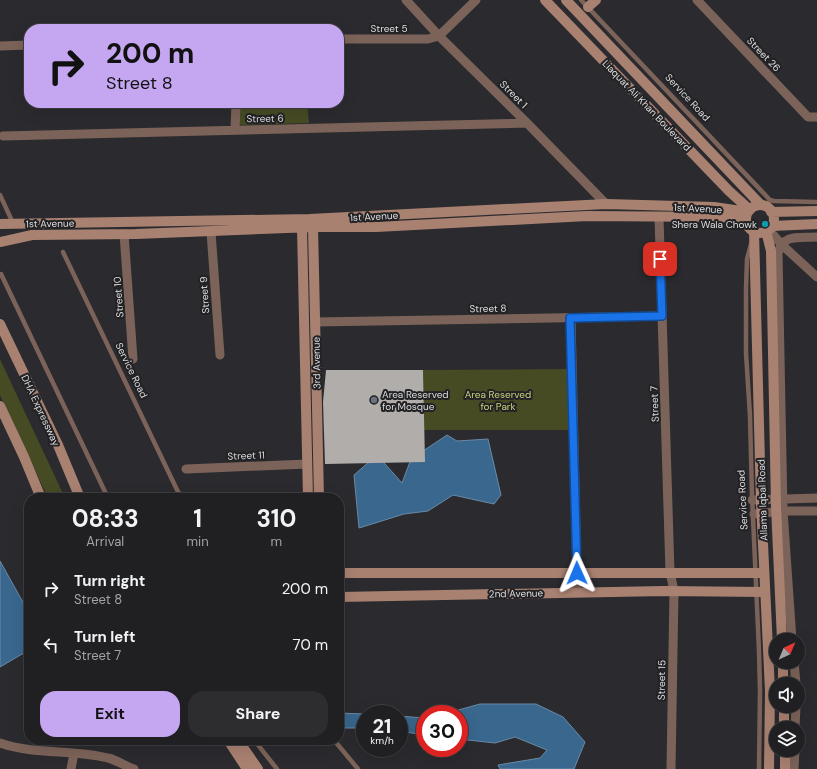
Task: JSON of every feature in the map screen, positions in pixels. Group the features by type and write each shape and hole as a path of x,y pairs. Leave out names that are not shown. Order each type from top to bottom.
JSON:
{"main road":[{"name":"Liaquat Ali Khan Boulevard","path":"545,0 729,191 748,214"},
{"name":"Liaquat Ali Khan Boulevard","path":"566,0 767,206"},
{"name":"1st Avenue","path":"0,224 310,219 606,204 714,207 748,214"},
{"path":"767,206 774,218 769,229 780,499 782,633"},
{"path":"817,211 767,206 753,207 748,214 747,224 754,231 762,233 769,229 817,224"},
{"path":"0,242 32,235 211,232 313,227 376,227 587,216 720,217 748,214"},
{"name":"3rd Avenue","path":"313,227 319,493"},
{"name":"3rd Avenue","path":"302,228 308,493"},
{"name":"Allama Iqbal Road","path":"754,231 757,500 761,592 770,691 770,769"},
{"name":"DHA Expressway","path":"0,324 58,445 78,493"},
{"path":"0,406 39,493"},
{"name":"2nd Avenue","path":"344,572 760,573"},
{"name":"2nd Avenue","path":"344,597 576,592 761,592"},
{"path":"231,745 247,769"},
{"path":"241,745 258,769"},
{"path":"785,757 785,769"}],"street":[{"name":"Street 1","path":"406,0 606,204"},
{"path":"440,36 476,0"},
{"name":"Street 26","path":"697,0 808,117 817,117"},
{"name":"Street 5","path":"344,39 428,39 440,36"},
{"path":"0,46 24,45"},
{"path":"236,108 236,130"},
{"name":"Street 6","path":"3,136 527,123"},
{"name":"Street 7","path":"659,217 670,572 674,591"},
{"path":"769,229 781,244 817,278"},
{"name":"Street 9","path":"211,232 220,355"},
{"name":"Street 10","path":"124,234 133,359"},
{"path":"780,499 778,254 781,244 784,241 794,238 817,237"},
{"name":"Street 8","path":"315,322 662,316"},
{"path":"570,318 577,573 576,592"},
{"name":"Street 11","path":"186,469 307,464"},
{"path":"757,500 817,498"},
{"path":"758,513 780,511 817,511"},
{"path":"780,511 791,633"},
{"name":"Street 15","path":"671,769 674,591"},
{"path":"0,743 22,749 74,753 109,758 134,769"},
{"path":"71,769 74,753"},
{"path":"794,769 795,757"}],"lane":[{"name":"Service Road","path":"588,2 767,206"},
{"path":"0,195 13,223"},
{"path":"767,206 774,202 817,202"},
{"name":"Service Road","path":"63,252 177,493"},
{"path":"1,274 106,493"},
{"path":"759,769 761,592"},
{"path":"258,745 277,769"},
{"path":"338,745 358,769"}],"green space":[{"path":"238,108 308,108 309,123 238,125"},
{"path":"0,359 63,493 46,493 0,395"},
{"name":"Area Reserved for Park","path":"572,369 573,430 424,430 423,370"}],"water":[{"path":"447,435 457,441 488,439 501,495 494,504 453,495 428,511 404,514 359,528 354,475 377,455 402,483 411,459"},
{"path":"0,561 24,604 24,653 0,667"},
{"path":"480,704 536,704 563,717 585,742 574,769 500,769 498,765 540,758 547,750 515,737 495,743 468,740 468,707"},
{"path":"344,713 356,714 356,728 344,728"},
{"path":"408,717 416,717 416,734 408,732"}],"building":[{"name":"Area Reserved for Mosque","path":"326,370 423,370 425,462 325,464 323,402"}],"place":[{"name":"Shera Wala Chowk","path":"765,224"},
{"name":"Area Reserved for Mosque","path":"374,400"}],"route":[{"path":"577,573 570,318 662,316 660,259"}]}
